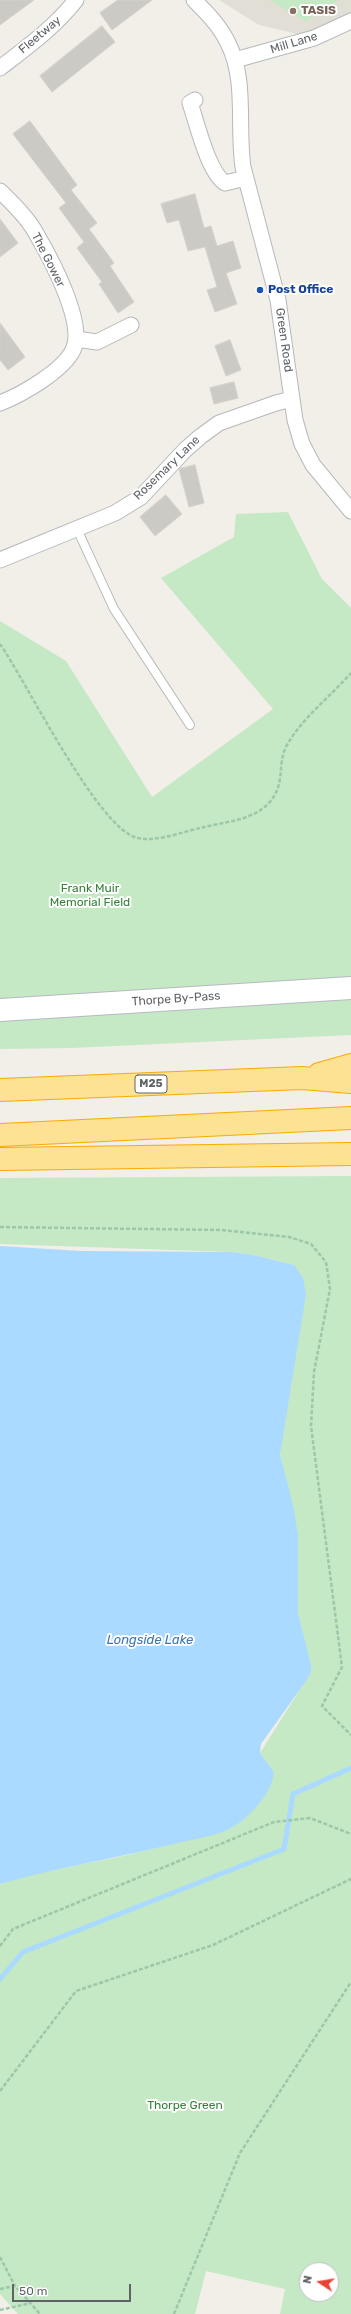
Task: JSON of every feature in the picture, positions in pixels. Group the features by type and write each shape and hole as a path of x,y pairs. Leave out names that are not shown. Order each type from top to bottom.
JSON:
{"highway":[{"path":"302,1078 351,1065"},
{"name":"M25","path":"0,1090 302,1078 351,1082"},
{"path":"0,1135 351,1118"},
{"path":"0,1159 351,1154"}],"main road":[{"name":"Thorpe By-Pass","path":"0,1010 351,988"}],"street":[{"name":"Fleetway","path":"0,68 39,38 65,14 76,0"},
{"name":"Green Road","path":"194,0 212,18 228,42 235,60 240,93 240,144 246,178 278,300 292,399 300,438 313,465 351,511"},
{"name":"Mill Lane","path":"235,60 314,38 351,21"},
{"path":"195,100 190,103 212,168 219,179 225,183 232,183 246,178"},
{"name":"The Gower","path":"0,191 15,206 37,234 75,316 76,339 68,358 31,388 0,403"},
{"path":"76,339 97,342 131,325"},
{"name":"Rosemary Lane","path":"0,560 115,513 141,497 185,450 219,423 263,407 292,399"}],"lane":[{"path":"77,529 114,608 190,725"}],"path":[{"path":"0,644 92,795 127,834 148,840 252,816 268,804 280,785 282,762 287,746 315,710 351,673"},
{"path":"0,1227 236,1232 289,1237 311,1244 326,1262 330,1289 314,1372 311,1426 342,1667 322,1706 351,1735"},
{"path":"0,1946 13,1929 274,1822 310,1818 351,1834"},
{"path":"0,2091 76,1991 213,1945 351,1879"},
{"path":"174,2314 240,2153 351,1982"},
{"path":"0,2256 15,2286 32,2302 40,2314"},
{"path":"0,2289 15,2286"},
{"path":"0,2310 32,2302"}],"shaded area":[{"name":"TASIS","path":"219,0 351,0 351,22 314,38 259,25"}],"green space":[{"path":"269,0 339,0 306,21"},
{"name":"Frank Muir Memorial Field","path":"288,512 322,579 351,608 351,1035 72,1048 0,1049 0,621 66,661 152,797 273,709 161,578 234,537 236,514"},
{"name":"Thorpe Green","path":"351,1176 351,2314 280,2314 285,2289 206,2271 195,2314 18,2314 0,2294 0,1884 30,1875 128,1855 221,1832 274,1772 260,1753 311,1672 298,1613 298,1535 280,1455 294,1265 253,1255 232,1252 0,1244 0,1178"}],"water":[{"name":"Longside Lake","path":"0,1246 81,1251 232,1252 253,1255 294,1265 303,1278 306,1294 280,1455 293,1505 298,1535 298,1613 311,1665 311,1672 261,1744 260,1753 274,1772 270,1787 266,1795 255,1809 236,1825 223,1832 208,1836 0,1884"}],"building":[{"path":"0,0 34,0 0,25"},
{"path":"118,0 152,0 112,30 100,13"},
{"path":"102,26 115,42 52,92 40,76"},
{"path":"30,121 77,185 71,190 97,223 89,229 114,263 110,266 134,302 118,313 99,284 102,282 77,248 84,242 59,208 66,203 13,134"},
{"path":"195,194 204,228 211,226 217,246 233,241 241,268 226,273 237,304 215,312 207,290 217,287 205,247 188,251 179,220 167,223 161,204"},
{"path":"0,219 18,243 0,257"},
{"path":"0,323 25,357 8,370 0,360"},
{"path":"230,340 241,370 226,376 215,346"},
{"path":"234,382 238,398 214,404 210,388"},
{"path":"195,465 204,503 189,507 179,469"},
{"path":"166,495 182,514 155,536 140,517"}],"waterway":[{"path":"0,1979 23,1952 284,1849 293,1794 351,1768"}],"place":[{"name":"TASIS","path":"293,11"},
{"name":"Post Office","path":"260,290"}]}
